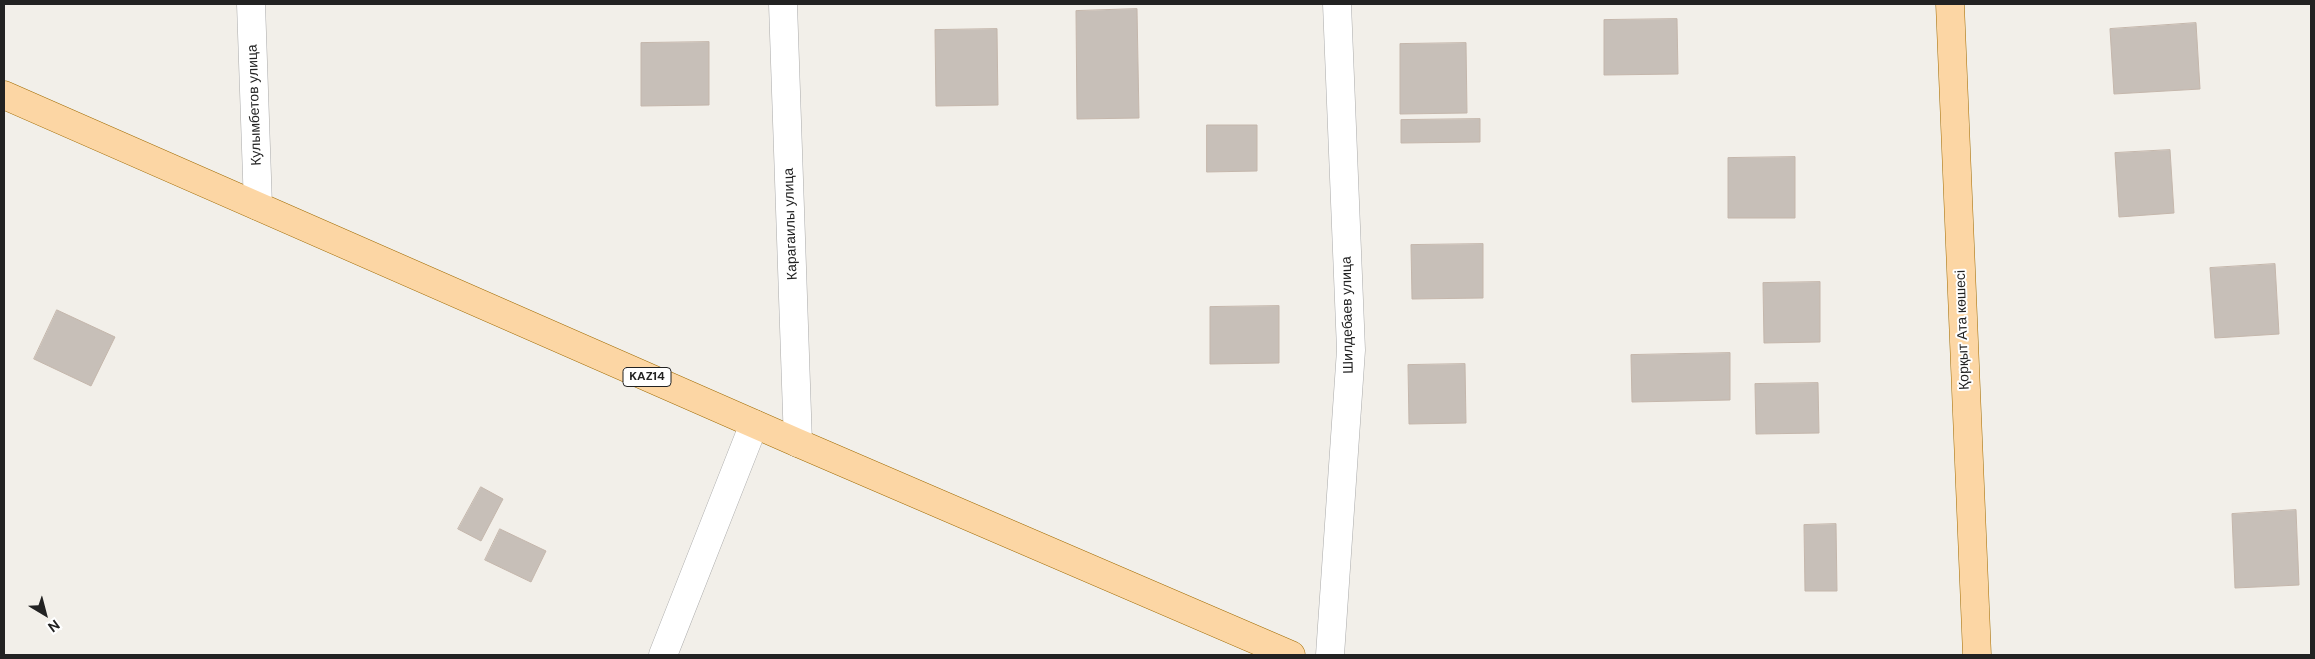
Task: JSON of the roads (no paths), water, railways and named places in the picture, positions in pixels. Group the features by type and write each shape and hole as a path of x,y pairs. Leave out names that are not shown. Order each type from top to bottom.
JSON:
{"main road":[{"name":"Қорқыт Ата көшесі","path":"1950,4 1976,655"},
{"name":"KAZ14","path":"4,95 754,424 1291,655"}],"street":[{"name":"Кулымбетов улица","path":"252,4 258,206"},
{"name":"Карагаилы улица","path":"783,4 798,443"},
{"name":"Шилдебаев улица","path":"1330,655 1351,350 1337,4"},
{"path":"663,655 754,424"}]}
